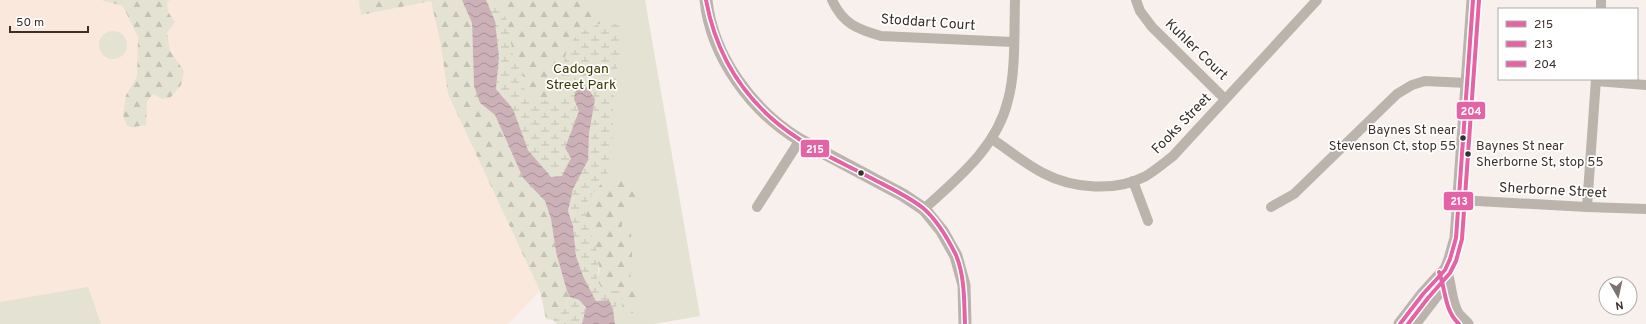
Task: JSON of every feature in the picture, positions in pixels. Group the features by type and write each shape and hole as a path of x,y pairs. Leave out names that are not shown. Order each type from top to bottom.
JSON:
{"street":[{"path":"706,0 715,36 725,59 738,81 753,101 769,118 800,140 903,195 924,210 942,231 956,256 964,285 964,324"},
{"name":"Stoddart Court","path":"832,0 837,10 848,23 862,30 881,36 1013,42"},
{"path":"924,210 964,172 992,139 1001,121 1008,100 1012,77 1015,0"},
{"name":"Kuhler Court","path":"1136,0 1140,11 1152,26 1225,99"},
{"name":"Fooks Street","path":"992,139 1042,173 1075,185 1094,186 1133,181 1146,176 1173,156 1317,0"},
{"path":"1414,324 1437,294 1456,238 1473,0"},
{"path":"1587,207 1596,80 1646,85"},
{"path":"1271,207 1294,194 1398,94 1412,85 1425,81 1467,83"},
{"path":"757,207 800,140"},
{"path":"1133,181 1148,221"},
{"name":"Sherborne Street","path":"1459,200 1646,209"},
{"path":"1400,324 1423,294 1445,270"},
{"path":"1445,270 1458,315 1467,324"}],"shaded area":[{"path":"0,0 359,0 361,15 431,1 440,40 448,94 540,291 508,324 0,324"}],"green space":[{"path":"101,0 170,0 167,2 168,12 175,22 167,33 170,51 184,71 181,85 170,98 162,99 153,94 147,101 146,125 133,127 127,126 123,115 126,95 137,77 138,37 123,6"},
{"path":"359,0 462,0 472,23 474,86 480,103 495,115 523,178 545,201 551,219 556,252 570,297 565,307 553,320 546,319 540,291 448,94 440,40 431,1 361,15"},
{"name":"Cadogan Street Park","path":"486,0 645,0 700,316 654,324 615,324 613,309 573,188 528,150 513,109"},
{"path":"486,0 499,0 498,4 507,20 513,55 523,74 525,97 541,101 562,98 564,62 568,48 575,37 587,29 600,24 606,23 620,25 620,47 614,94 611,165 605,179 589,198 584,210 597,254 597,280 603,291 621,291 622,300 613,309 609,300 596,301 583,276 576,256 573,226 568,211 573,189 588,160 589,133 595,99 574,99 579,111 565,148 571,157 562,176 551,177 528,150 513,109 496,89 499,58"},
{"path":"499,0 587,0 604,22 579,32 567,48 562,77 564,88 562,98 541,101 525,97 523,74 513,55 507,20 498,4"},
{"path":"113,31 123,35 127,45 123,55 113,59 103,55 99,45 103,35"},
{"path":"616,177 626,178 635,196 632,209 622,214 622,230 631,232 632,255 630,281 637,298 633,313 623,312 621,291 603,291 597,280 600,269 584,210 589,198 605,179"},
{"path":"88,287 101,324 0,324 0,302"},
{"path":"570,297 579,300 586,307 582,324 556,324 553,320 565,307"}],"water":[{"path":"462,0 486,0 495,21 499,58 496,89 513,109 528,150 551,177 562,176 571,158 565,148 579,111 574,99 576,90 587,87 595,99 589,133 588,160 573,189 568,211 573,226 576,256 583,276 596,301 609,300 613,309 615,324 582,324 586,307 579,300 570,297 567,291 556,252 551,219 545,201 523,178 495,115 480,103 474,86 472,23"}],"transit line":[{"name":"215","path":"706,0 711,22 727,62 738,80 764,112 799,139 825,155 904,196 923,208 933,218 950,243 959,263 964,289 965,324"},
{"name":"213","path":"1400,324 1423,294 1445,270 1456,238 1473,0"},
{"name":"204","path":"1408,324 1450,273 1456,261 1462,239 1479,0"},
{"name":"204","path":"1439,272 1448,306 1459,324"}],"place":[{"name":"Baynes St near Stevenson Ct, stop 55","path":"1463,138"},
{"name":"Baynes St near Sherborne St, stop 55","path":"1468,154"}]}
